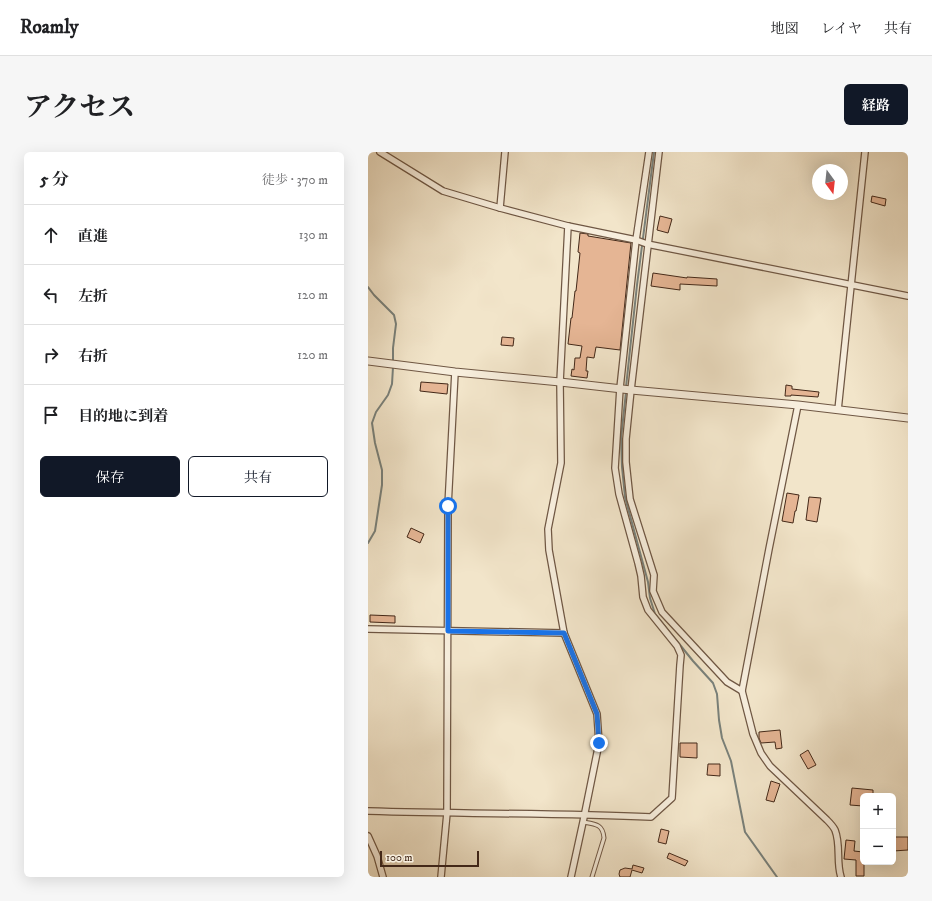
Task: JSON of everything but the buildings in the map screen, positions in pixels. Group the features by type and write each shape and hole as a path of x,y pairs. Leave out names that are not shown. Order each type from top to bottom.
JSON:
{"street":[{"path":"380,152 443,191 500,208 568,226 636,240 647,244 908,296"},
{"path":"500,208 506,152"},
{"path":"368,811 585,814 651,817 672,798 681,655 677,646 648,610 643,597 641,576 619,494 615,468 620,388 636,240 648,152"},
{"path":"659,152 647,244 626,439 626,462 630,499 654,575 652,591 662,612 727,682 742,691"},
{"path":"838,410 865,152"},
{"path":"568,226 560,382 560,463 548,529 550,558 564,633 597,714 599,743 571,877"},
{"path":"368,361 455,372 798,405 908,418"},
{"path":"441,877 447,813 448,506 455,372"},
{"path":"798,405 742,691 753,734 760,753 770,766 827,820 834,829 837,840 838,870 841,877"},
{"path":"368,629 564,633"},
{"path":"368,836 377,856 383,877"}],"lane":[{"path":"583,822 595,824 602,828 604,832 604,838 592,877"}],"waterway":[{"path":"626,387 654,152"},
{"path":"368,287 394,315 396,324 393,362"},
{"path":"368,543 375,531 382,485 382,470 375,443 372,423 376,412 388,395 392,384 393,367"},
{"path":"626,392 621,438 625,497 648,582 650,598 655,614 713,683 717,694 722,738 731,761 745,832 777,877"}],"route":[{"path":"448,506 448,631 564,633 597,714 599,743"}]}
